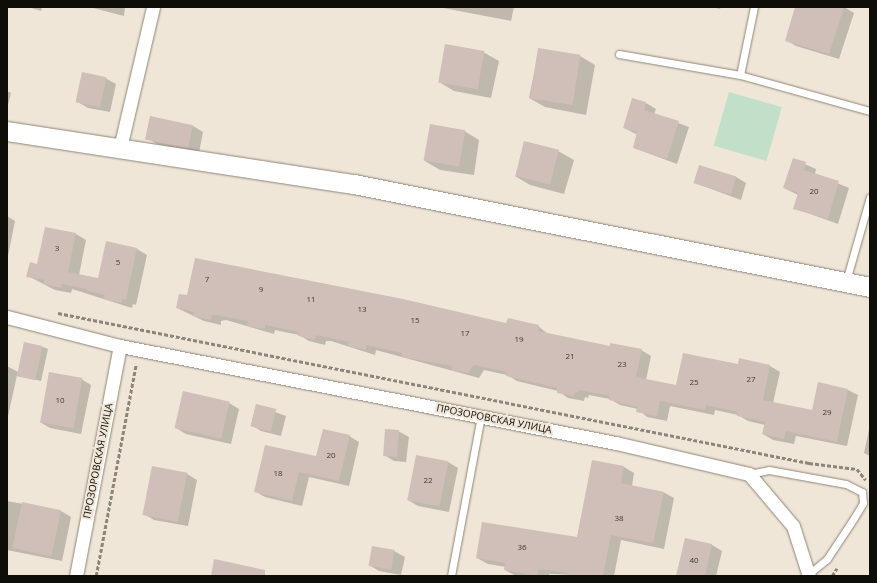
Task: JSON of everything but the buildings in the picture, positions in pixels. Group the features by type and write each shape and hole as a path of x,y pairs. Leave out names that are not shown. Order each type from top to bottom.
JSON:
{"street":[{"path":"120,148 153,7"},
{"path":"7,131 354,184 870,287"},
{"name":"ПРОЗОРОВСКАЯ УЛИЦА","path":"7,317 120,346 481,416 749,474"},
{"name":"ПРОЗОРОВСКАЯ УЛИЦА","path":"76,576 120,346"},
{"path":"749,474 793,526 810,575"}],"lane":[{"path":"740,75 754,7"},
{"path":"619,54 740,75 870,111"},
{"path":"846,282 870,197"},
{"path":"451,576 481,416"},
{"path":"749,474 769,470 846,484 862,492 863,503 854,518 827,559 810,575"}],"path":[{"path":"52,312 809,463 857,469 866,479 868,485"},
{"path":"96,576 139,350"}],"green space":[{"path":"729,92 782,107 766,161 714,146"}]}
